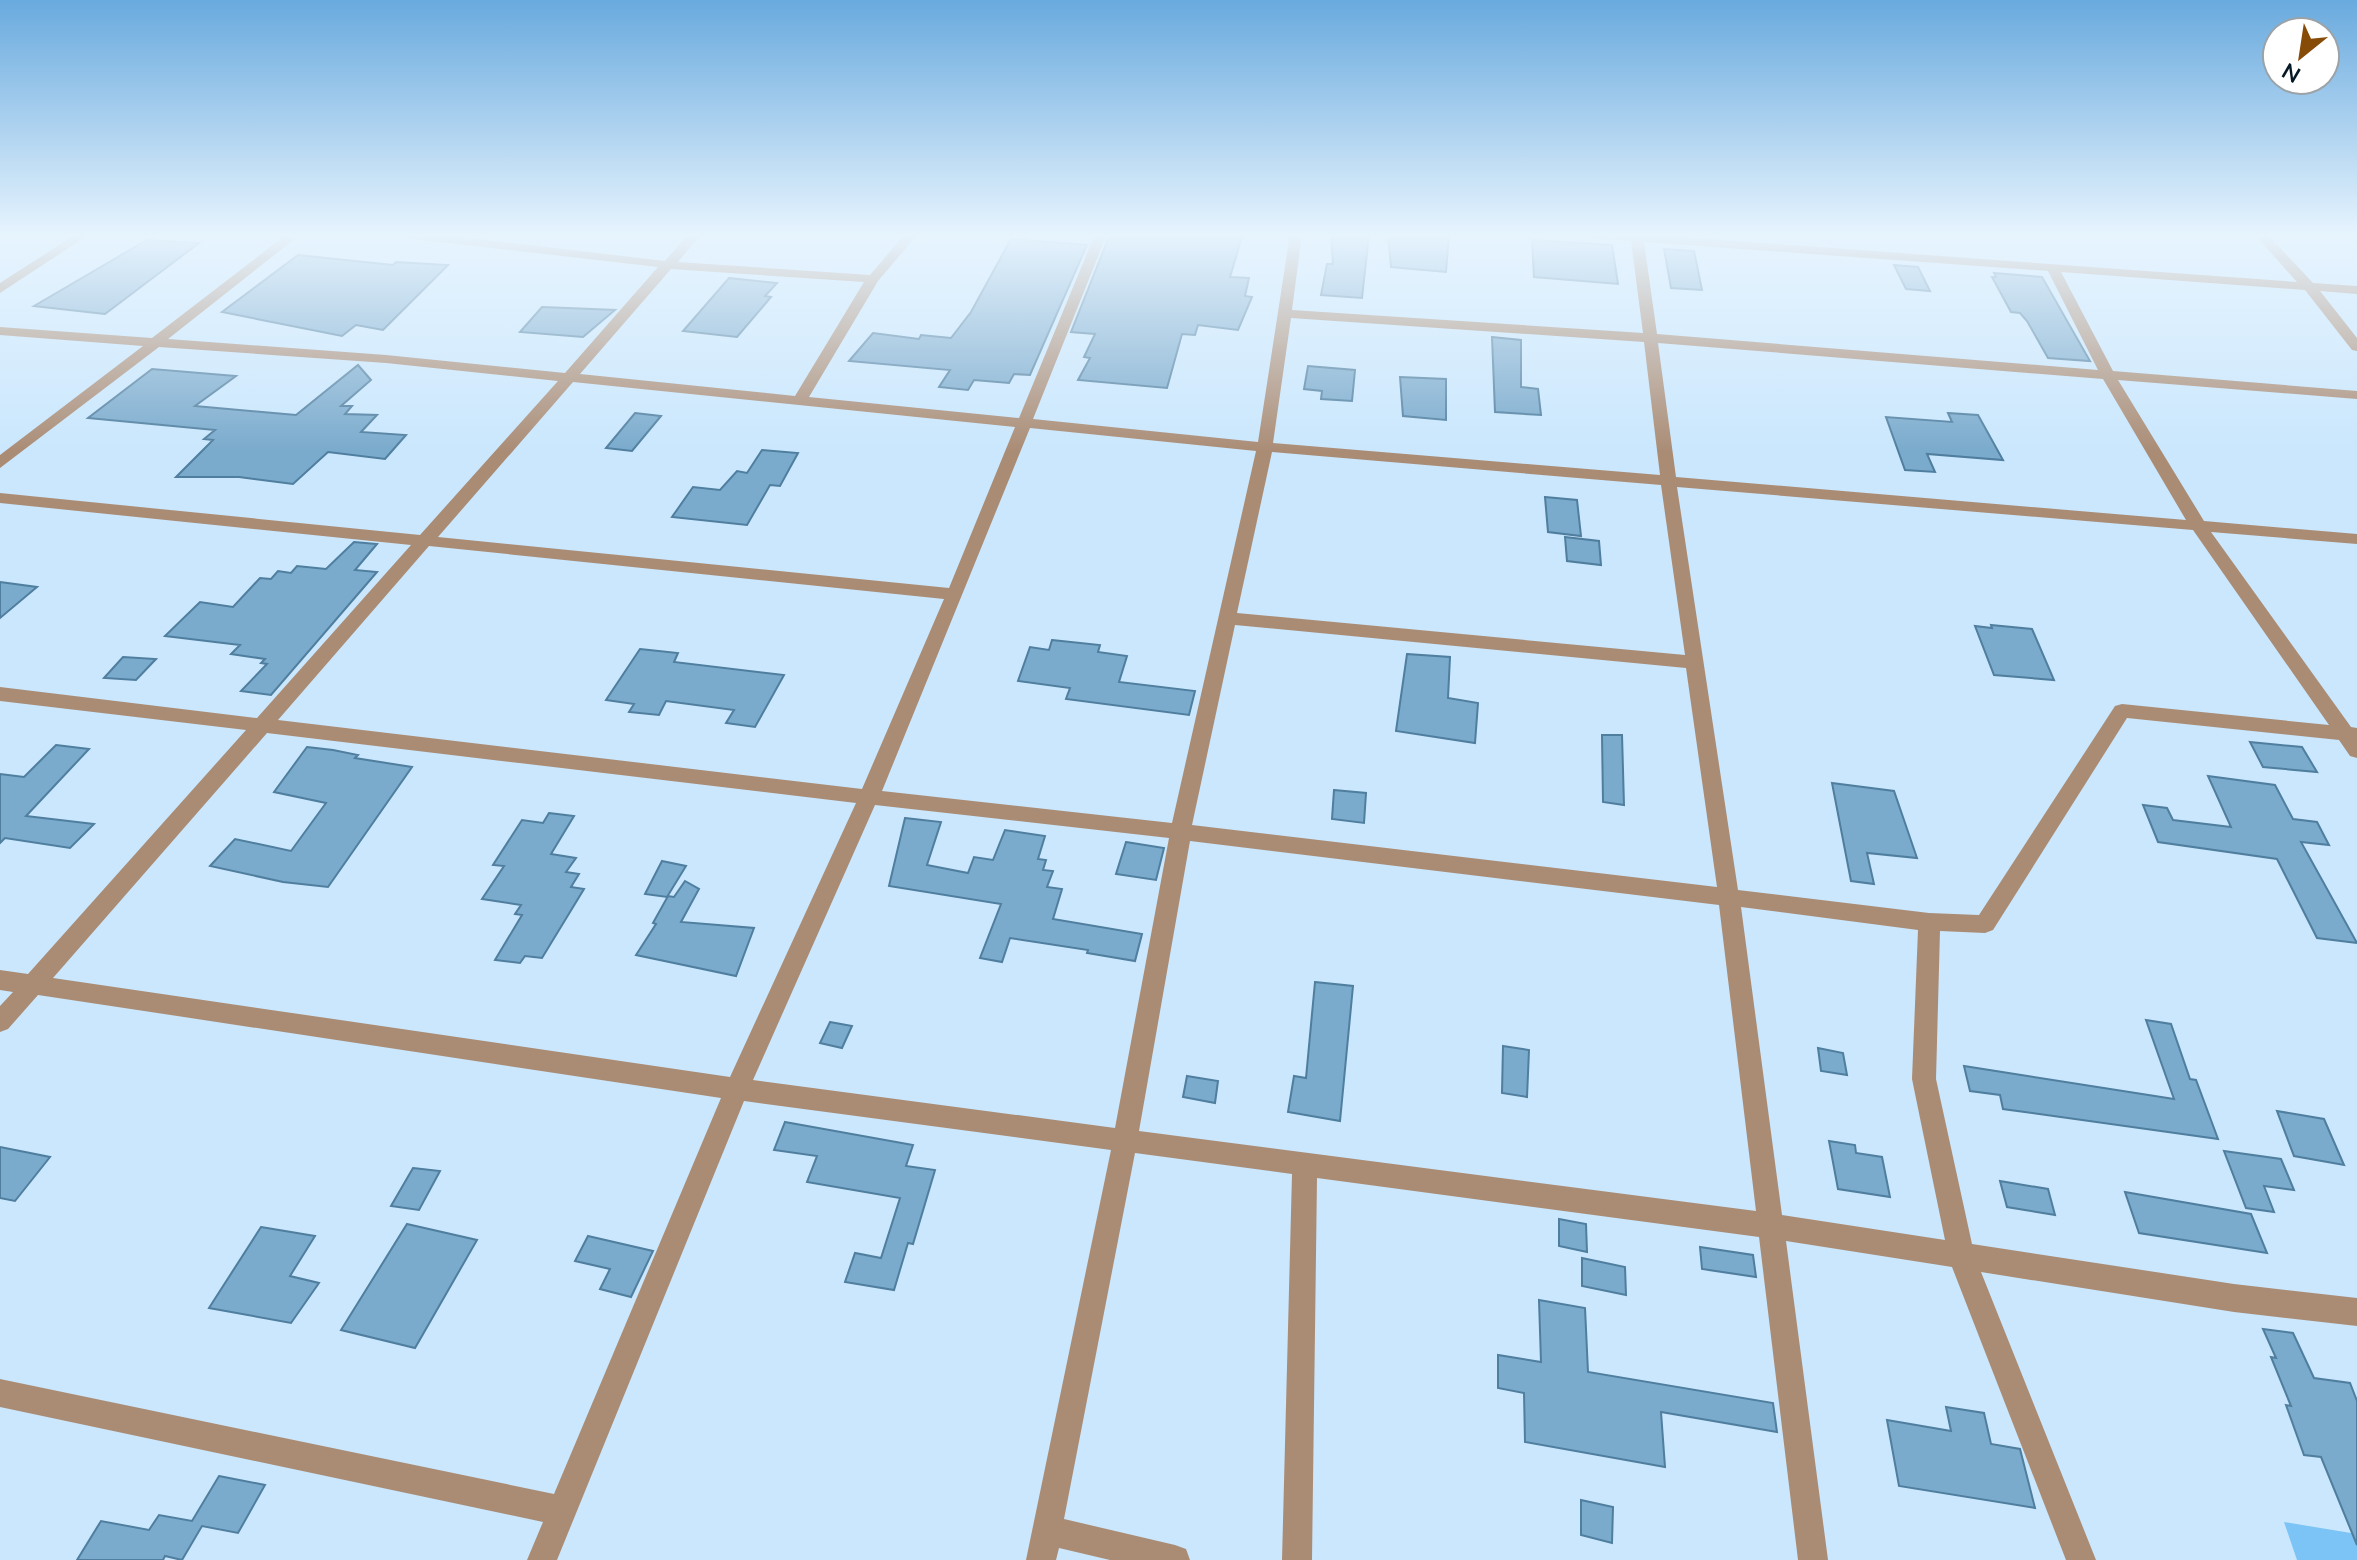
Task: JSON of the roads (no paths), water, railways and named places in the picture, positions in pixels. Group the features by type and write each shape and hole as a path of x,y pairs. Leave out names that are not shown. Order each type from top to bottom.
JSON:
{"street":[{"path":"0,463 200,307"},
{"path":"0,1022 633,307"},
{"path":"799,401 856,307"},
{"path":"542,1560 737,1089 869,797 1072,307"},
{"path":"1041,1560 1125,1141 1181,830 1265,447 1287,307"},
{"path":"1646,307 1729,899 1813,1560"},
{"path":"2072,307 2107,374 2199,527 2354,740"},
{"path":"2325,307 2357,347"},
{"path":"1286,314 1650,338 2357,395"},
{"path":"0,331 156,341 572,377 1026,424 1669,483 2357,539"},
{"path":"0,498 955,594"},
{"path":"1228,618 1694,662"},
{"path":"0,694 869,797 1181,830 1729,899 1929,922 1985,924 2122,711 2354,740"},
{"path":"1929,922 1924,1079 1962,1258 2081,1560"},
{"path":"0,980 737,1089 1771,1226 2234,1298 2357,1312"},
{"path":"1297,1560 1305,1165"},
{"path":"0,1393 562,1511"},
{"path":"1047,1530 1175,1560"}]}
